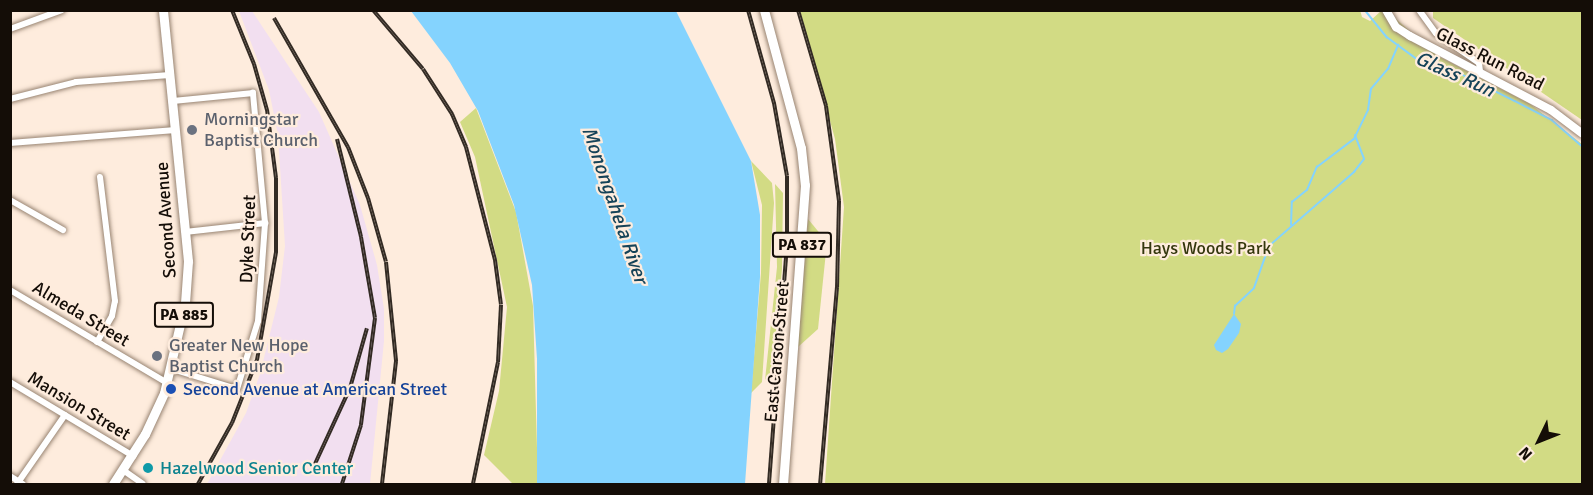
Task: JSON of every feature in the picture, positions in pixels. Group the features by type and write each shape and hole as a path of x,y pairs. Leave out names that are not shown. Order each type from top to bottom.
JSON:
{"main road":[{"name":"Second Avenue","path":"113,484 133,456 167,383 172,369 185,303 185,232 163,10"},
{"name":"East Carson Street","path":"764,10 801,148 805,185 783,484"},
{"name":"Glass Run Road","path":"1386,10 1396,27 1410,36 1551,110 1582,134"}],"street":[{"path":"10,29 62,10"},
{"path":"1419,10 1436,33 1479,63 1480,71"},
{"path":"10,99 76,82 170,75"},
{"name":"Dyke Street","path":"172,369 237,388 258,321 266,223 256,100 250,92 173,101"},
{"path":"10,143 175,130"},
{"path":"97,342 114,311 115,301 100,177"},
{"path":"10,200 63,230"},
{"path":"185,232 266,223"},
{"name":"Almeda Street","path":"10,290 167,383"},
{"name":"Mansion Street","path":"10,382 133,456"},
{"path":"10,476 20,484 65,415"},
{"path":"123,470 143,484"}],"shaded area":[{"path":"239,11 252,11 319,112 360,205 377,265 384,309 384,341 370,484 207,484 246,413 260,374 279,297 285,246 278,135 269,90"}],"green space":[{"name":"Hays Woods Park","path":"1360,10 1362,17 1370,21 1381,11 1387,11 1438,56 1530,104 1582,144 1582,484 825,484 844,207 835,139 800,11"},
{"path":"1433,11 1582,11 1582,120 1433,18"},
{"path":"476,108 516,212 533,306 538,484 513,484 484,455 499,391 507,307 475,157 460,122"},
{"path":"751,161 772,183 774,203 762,382 751,393 761,273 762,205"},
{"path":"775,184 783,193 782,269 772,372 765,380 777,267"},
{"path":"808,219 827,242 818,329 798,347"}],"water":[{"name":"Monongahela River","path":"411,11 676,11 751,161 760,215 760,277 745,484 537,484 537,359 532,285 514,205 478,111 450,63"},
{"path":"1234,314 1241,324 1239,333 1228,349 1222,353 1216,350 1214,345"}],"waterway":[{"name":"Glass Run","path":"1365,10 1387,37 1421,62 1457,72 1552,120 1582,146"},
{"path":"1291,225 1292,202 1307,190 1317,167 1354,139 1368,110 1371,89 1388,69 1398,45"},
{"path":"1234,314 1235,306 1254,288 1269,246 1354,172 1364,159 1355,136"}],"railway":[{"path":"198,484 232,423 257,360 276,252 276,178 267,110 254,64 232,10"},
{"path":"373,10 423,69 452,114 466,147 495,260 501,305 498,362 473,484"},
{"path":"748,10 774,103 787,176 787,244 769,484"},
{"path":"798,10 826,106 839,201 837,287 820,484"},
{"path":"274,18 348,147 368,198 386,262 396,361 382,484"},
{"path":"337,139 361,237 375,318 361,425 342,484"},
{"path":"314,466 350,388 367,328"}],"place":[{"name":"Morningstar Baptist Church","path":"192,130"},
{"name":"Greater New Hope Baptist Church","path":"157,356"},
{"name":"Second Avenue at American Street","path":"171,389"},
{"name":"Hazelwood Senior Center","path":"148,468"}]}
